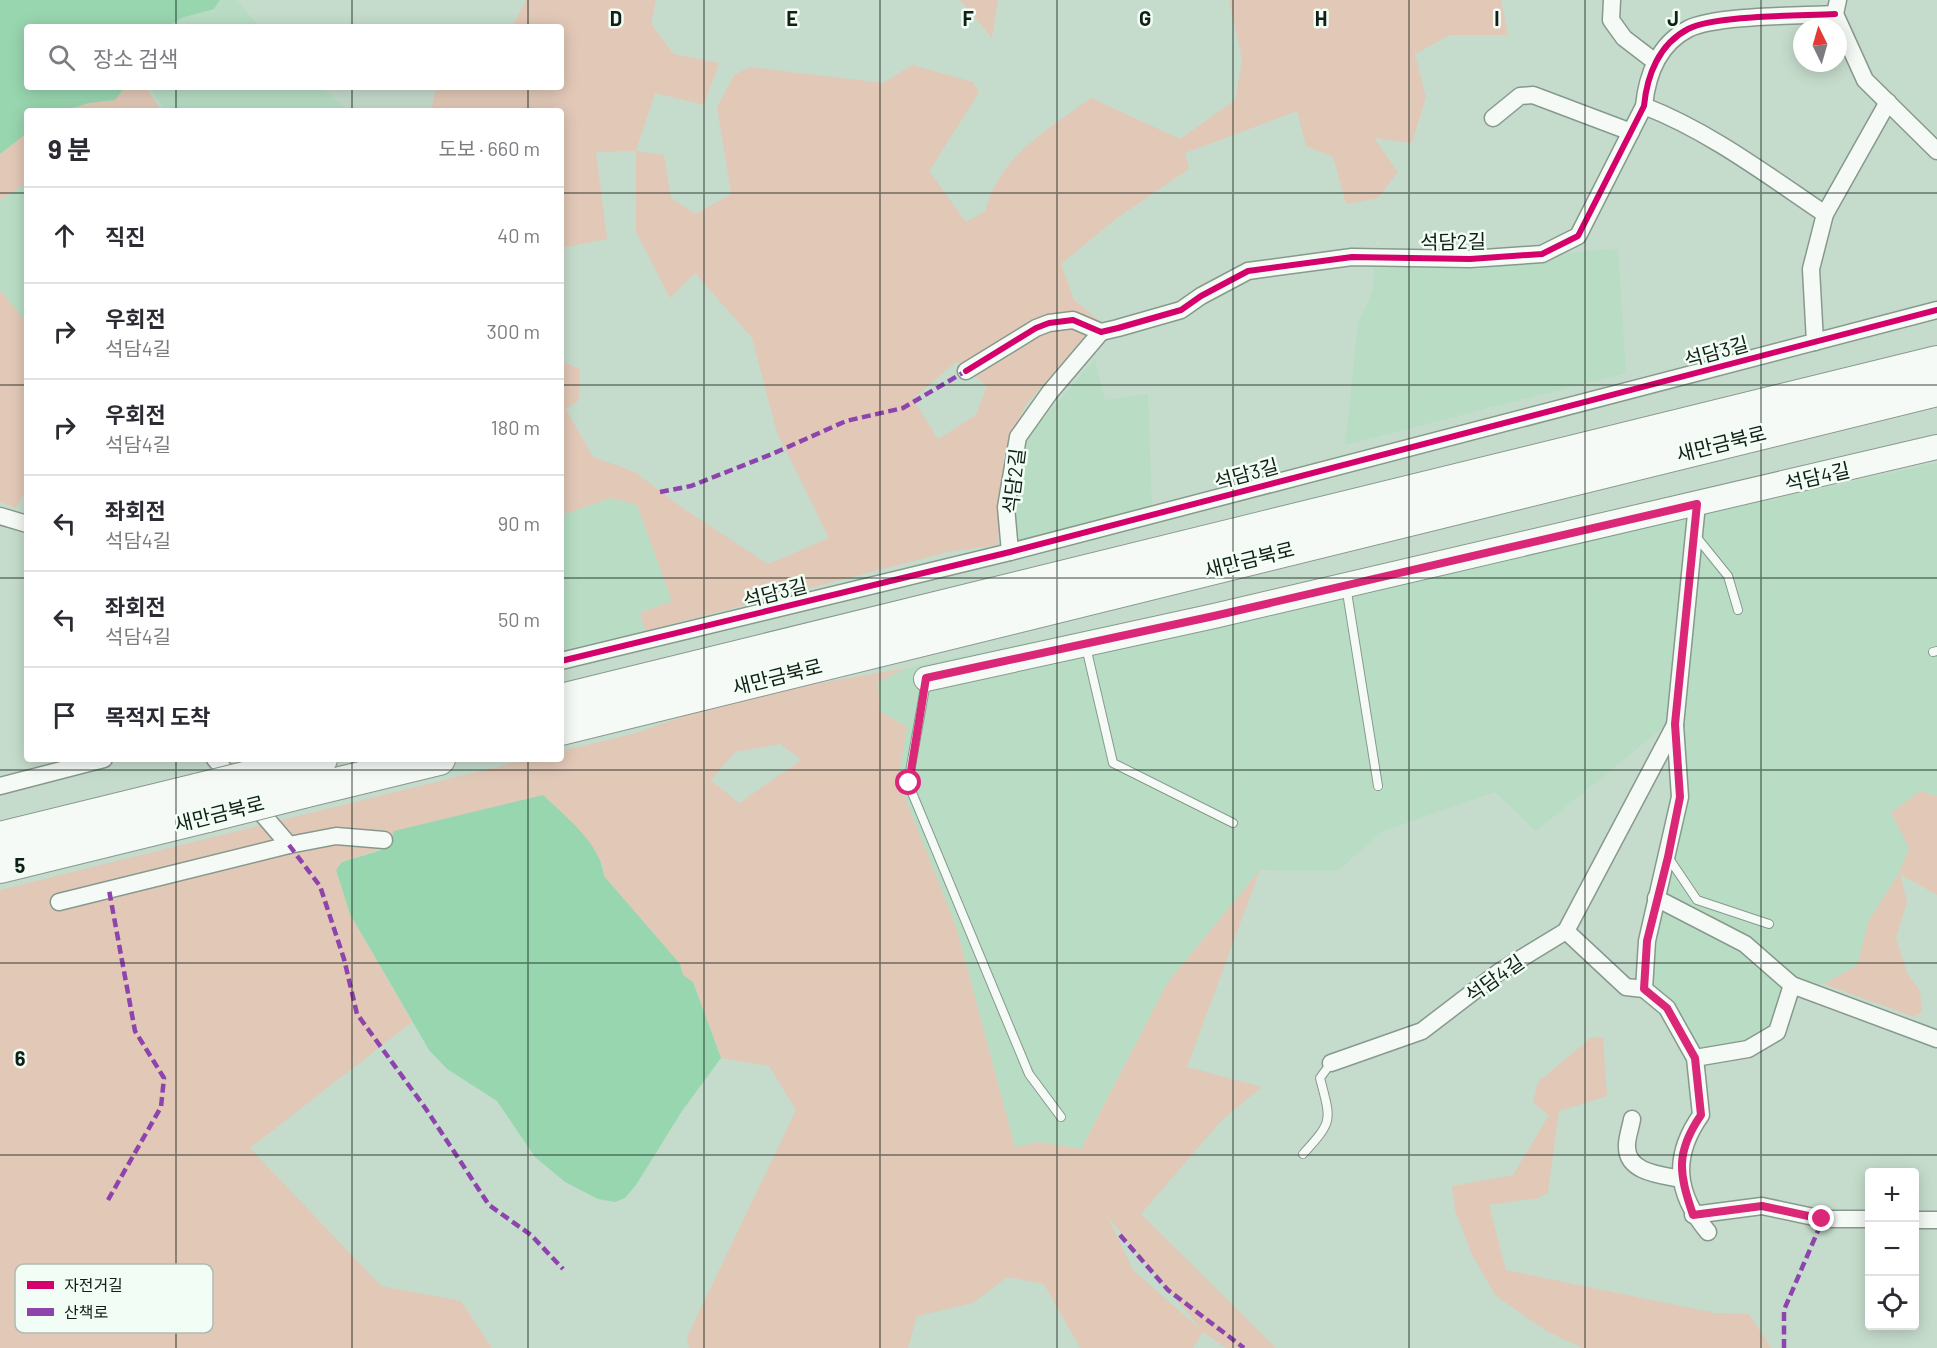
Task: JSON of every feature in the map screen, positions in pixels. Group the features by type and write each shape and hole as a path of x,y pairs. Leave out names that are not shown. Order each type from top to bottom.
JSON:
{"highway":[{"name":"새만금북로","path":"564,699 1937,362"},
{"name":"새만금북로","path":"564,728 1937,390"},
{"name":"새만금북로","path":"0,867 306,772 408,762"},
{"name":"새만금북로","path":"0,838 204,802"}],"street":[{"path":"1612,0 1611,20 1624,38 1654,61 1688,29 1709,24 1837,7 1865,80 1937,151"},
{"name":"석담2길","path":"1010,552 1006,507 1018,437 1050,392 1101,332 1181,310 1201,296 1248,271 1352,257 1470,259 1542,254 1578,236 1644,106 1646,87 1654,61"},
{"path":"1493,118 1520,96 1533,95 1631,132"},
{"path":"1815,342 1811,269 1825,214 1888,102"},
{"path":"1644,106 1673,117 1710,139 1825,214"},
{"name":"석담3길","path":"564,660 1010,552 1937,310"},
{"path":"966,371 1036,328 1050,322 1073,320 1101,332"},
{"name":"석담4길","path":"926,678 1346,585 1937,447"},
{"path":"1644,989 1647,941 1680,797 1675,724 1697,504"},
{"path":"0,516 24,523"},
{"path":"1675,724 1566,931 1626,987 1644,989 1667,1008 1695,1058 1701,1115 1686,1136 1681,1179 1693,1215 1708,1232"},
{"path":"0,786 92,762"},
{"path":"218,762 289,845"},
{"path":"59,902 289,845 336,836 384,840"},
{"path":"1656,898 1744,944 1792,985 1937,1039"},
{"name":"석담4길","path":"1331,1063 1422,1030 1499,972 1566,931"},
{"path":"1695,1058 1748,1049 1778,1032 1792,985"},
{"path":"1632,1119 1626,1148 1631,1160 1642,1170 1681,1179"},
{"path":"1693,1215 1762,1206 1822,1219 1865,1219"},
{"path":"1919,1220 1937,1220"}],"lane":[{"path":"1694,534 1728,576 1738,610"},
{"path":"1346,585 1378,786"},
{"path":"1086,644 1113,763 1233,823"},
{"path":"926,678 909,783 970,936 1029,1074 1061,1117"},
{"path":"1668,857 1697,900 1769,924"},
{"path":"1303,1154 1325,1130 1330,1115 1320,1078 1331,1063"}],"shaded area":[{"path":"0,0 220,0 214,9 181,18 172,24 24,24 24,90 123,90 115,100 89,103 73,108 24,108 24,135 0,154"},
{"path":"220,0 237,0 257,24 172,24 181,18 214,9"},
{"path":"526,0 656,0 651,24 674,54 719,63 704,105 655,93 636,151 596,152 607,239 564,247 564,108 432,108 435,90 519,90 523,92 521,90 564,90 564,24 514,24"},
{"path":"960,0 998,0 992,38"},
{"path":"1229,0 1501,0 1508,35 1450,35 1415,54 1426,97 1412,143 1374,138 1398,172 1378,198 1346,204 1333,157 1306,146 1297,111 1185,153 1189,169 1117,218 1061,264 1074,300 1104,324 1085,336 1025,406 1004,455 998,545 948,552 645,631 640,613 672,601 637,505 611,498 564,514 564,362 580,369 579,400 566,409 593,457 635,472 681,507 768,564 829,538 777,433 752,338 695,273 670,298 636,232 636,151 664,155 671,198 696,214 731,194 717,107 734,75 750,67 883,83 912,65 973,82 979,93 929,171 966,222 985,211 992,191 1002,174 1027,146 1091,98 1180,139 1235,100 1242,59","holes":["956,362 987,386 976,415 938,439 913,399"]},
{"path":"123,90 147,90 160,108 75,108 89,103 115,100"},
{"path":"152,90 324,90 346,108 163,108"},
{"path":"24,135 24,185 0,200 0,154"},
{"path":"24,185 24,319 0,290 0,200"},
{"path":"1618,248 1626,373 1345,445 1358,324 1373,289 1374,263 1435,266"},
{"path":"0,290 24,319 24,494 16,508 0,502"},
{"path":"1095,359 1105,400 1148,394 1152,506 1017,541 1012,522 1026,439"},
{"path":"1937,463 1937,796 1920,791 1909,848 1899,873 1869,920 1857,965 1824,984 1785,987 1774,1027 1752,1054 1690,1060 1658,1006 1634,980 1670,795 1675,725 1704,531 1665,726 1536,831 1495,792 1383,831 1337,871 1260,870 1168,982 1081,1149 1039,1142 1015,1147 956,926 898,780 907,727 880,711 878,682 906,668 1307,584 1707,513"},
{"path":"611,498 637,505 673,601 640,613 645,631 564,649 564,514"},
{"path":"906,668 878,682 880,711 907,727 898,780 956,926 1015,1147 1039,1142 1081,1149 1168,982 1260,870 1187,1067 1262,1087 1222,1120 1141,1214 1276,1348 1226,1348 1203,1332 1193,1348 1080,1348 1044,1284 1007,1277 973,1303 917,1316 908,1348 689,1348 687,1337 796,1110 769,1066 721,1058 693,982 683,975 680,964 604,876 603,865 566,819 543,795 342,862 336,870 350,914 412,1022 250,1148 381,1286 461,1301 492,1348 0,1348 0,890 517,762 564,762 564,750 636,733 735,698","holes":["780,744 801,760 739,803 711,780 735,752","1108,1217 1199,1327 1133,1270"]},
{"path":"1920,791 1937,796 1937,895 1900,874 1907,902 1896,938 1907,973 1920,991 1922,1012 1914,1017 1824,984 1857,965 1869,920 1899,873 1909,848 1891,813"},
{"path":"543,795 581,831 596,853 604,876 680,964 683,975 693,982 721,1058 682,1111 636,1185 625,1198 615,1202 598,1199 565,1182 535,1157 497,1101 447,1069 429,1050 350,914 336,870 342,862 388,848 394,831"},
{"path":"1592,1037 1603,1038 1607,1096 1559,1111 1548,1192 1539,1198 1489,1205 1506,1270 1715,1313 1749,1314 1771,1348 1582,1348 1548,1332 1496,1296 1472,1255 1455,1210 1452,1186 1513,1175 1549,1115 1533,1103 1538,1082"}],"marked path":[{"path":"660,492 691,486 772,454 846,421 903,408 966,371"},
{"path":"289,845 320,886 344,959 357,1014 426,1109 489,1205 531,1235 563,1269"},
{"path":"108,1200 161,1107 164,1078 135,1031 109,890"},
{"path":"1784,1348 1784,1310 1823,1219"},
{"path":"1120,1235 1168,1290 1244,1348"}],"cycle path":[{"path":"966,371 1036,328 1049,323 1073,320 1101,332 1118,328 1181,310 1201,296 1248,271 1352,257 1470,259 1542,254 1578,236 1644,106 1648,83 1656,62 1669,43 1678,35 1701,24 1718,21 1835,14"},
{"path":"564,660 1010,552 1937,310"}],"route":[{"path":"909,783 926,678 1214,616 1697,504 1675,724 1680,797 1647,941 1644,989 1667,1008 1695,1058 1701,1115 1686,1136 1681,1164 1681,1179 1693,1215 1762,1206 1822,1219"}]}
